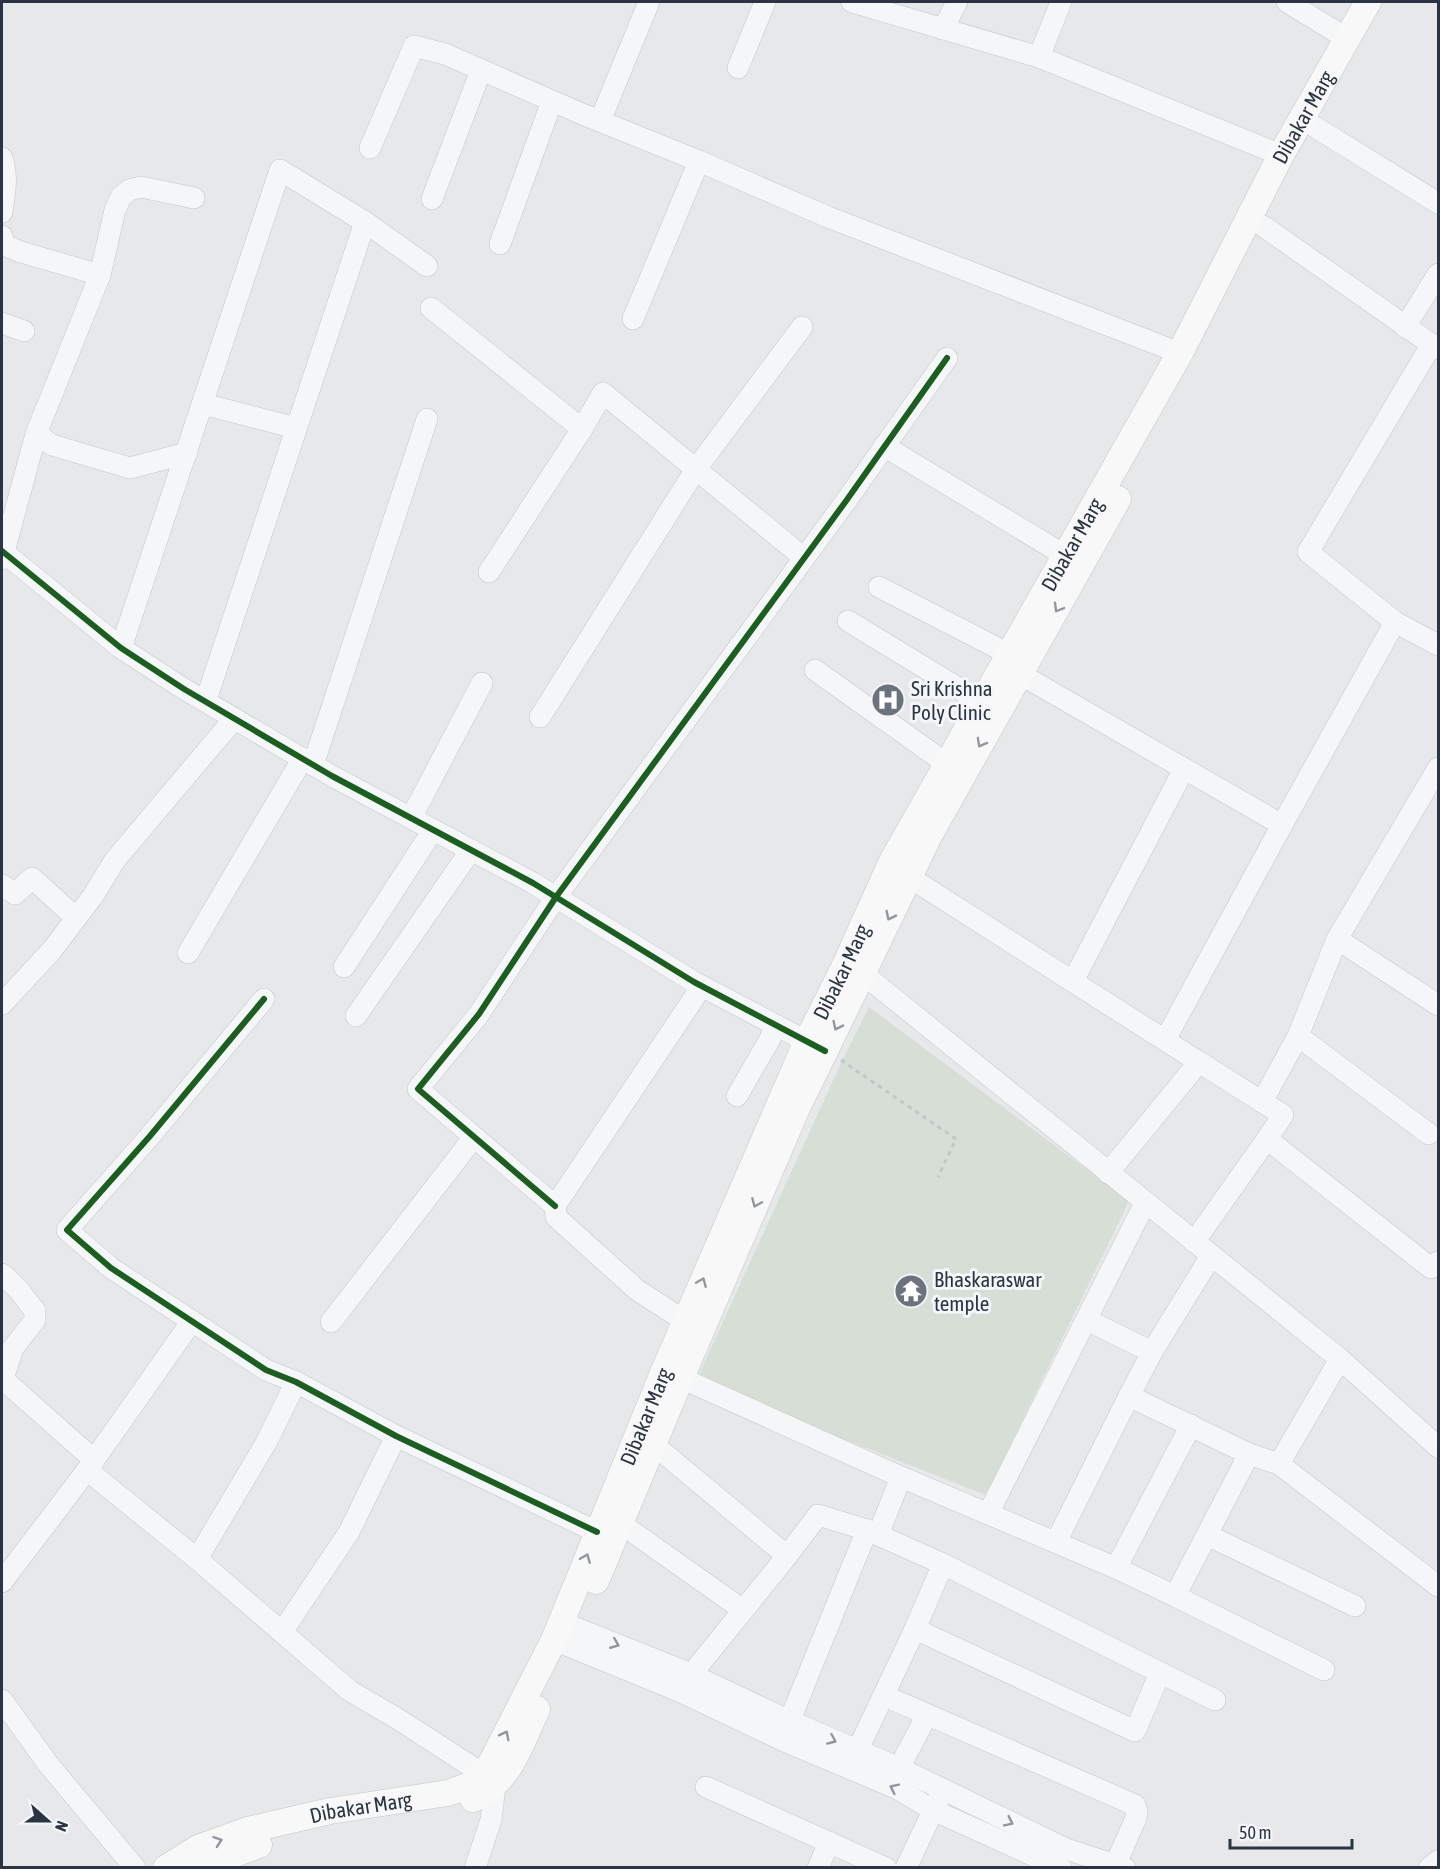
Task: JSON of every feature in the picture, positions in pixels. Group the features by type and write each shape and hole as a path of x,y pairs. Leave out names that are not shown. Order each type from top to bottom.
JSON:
{"main road":[{"name":"Dibakar Marg","path":"609,1527 653,1444 797,1108 845,964 891,863 981,702 1010,665 1167,410 1231,292 1263,226 1298,141 1368,2"},
{"name":"Dibakar Marg","path":"197,1868 280,1837 335,1822 469,1801 488,1792 490,1765 564,1634 609,1527 685,1321 816,1046 862,973 1010,665 1066,556 1298,141 1384,2"},
{"name":"Dibakar Marg","path":"166,1868 198,1848 248,1830 330,1811 448,1793 489,1780"}],"street":[{"path":"600,121 649,2"},
{"path":"738,68 765,2"},
{"path":"852,2 1039,57 1298,141 1438,204"},
{"path":"943,29 957,2"},
{"path":"1039,57 1061,2"},
{"path":"1287,2 1348,39"},
{"path":"370,148 414,46 445,54 552,101 699,160 828,218 1180,353"},
{"path":"432,199 481,70"},
{"path":"500,244 552,101"},
{"path":"2,158 7,188 2,212"},
{"path":"633,318 699,160"},
{"path":"121,648 280,170 365,222 427,266"},
{"path":"194,198 141,187 129,190 121,197 115,210 100,275 36,434 2,554 121,648 184,689 308,762 556,897 702,986 816,1046"},
{"path":"206,700 365,222"},
{"path":"1263,226 1435,347 1308,552 1395,622 1438,645"},
{"path":"2,236 4,245 21,252 100,275"},
{"path":"1405,327 1438,274"},
{"path":"431,308 582,429"},
{"path":"2,323 24,331"},
{"path":"540,717 696,469 802,327"},
{"path":"555,1206 418,1089 479,1014 556,897 947,358"},
{"path":"489,572 603,393 803,557"},
{"path":"203,404 297,428"},
{"path":"188,953 308,762 427,419"},
{"path":"36,434 52,445 130,468 187,453"},
{"path":"884,446 1066,556"},
{"path":"879,587 1282,825"},
{"path":"848,621 981,702"},
{"path":"1165,1040 1395,622"},
{"path":"815,670 947,764"},
{"path":"411,818 482,683"},
{"path":"2,1004 52,950 93,896 115,860 234,719"},
{"path":"1262,1102 1298,1036 1337,939 1438,768"},
{"path":"1072,981 1184,769"},
{"path":"344,967 433,830"},
{"path":"356,1017 471,850"},
{"path":"909,877 1283,1115 1194,1242"},
{"path":"2,885 15,894 32,878 76,918"},
{"path":"1337,939 1438,1005"},
{"path":"862,973 1340,1359 1438,1447"},
{"path":"685,1321 637,1290 556,1217 555,1206 702,986"},
{"path":"264,999 150,1136 67,1230 111,1268 266,1370 296,1382 396,1436 609,1527 742,1610"},
{"path":"737,1096 770,1039 775,1024"},
{"path":"1298,1036 1429,1134"},
{"path":"1108,1173 1199,1062"},
{"path":"331,1322 474,1137"},
{"path":"1267,1139 1436,1268"},
{"path":"988,1514 1145,1203"},
{"path":"1056,1542 1152,1352 1211,1256"},
{"path":"2,1274 17,1288 35,1311 35,1320 13,1348 3,1379 91,1465 350,1691 398,1719 489,1780 491,1820 475,1868"},
{"path":"1087,1320 1152,1352"},
{"path":"2,1581 91,1465 192,1321"},
{"path":"1279,1464 1340,1359"},
{"path":"681,1378 1116,1568 1324,1670"},
{"path":"197,1559 266,1443 296,1382"},
{"path":"1129,1396 1249,1454 1279,1464 1438,1586"},
{"path":"1116,1568 1191,1425"},
{"path":"282,1632 349,1532 396,1436"},
{"path":"653,1444 787,1556"},
{"path":"1175,1596 1249,1454"},
{"path":"786,1730 873,1533 901,1476"},
{"path":"684,1682 818,1515 873,1533 943,1564 1215,1700"},
{"path":"1207,1535 1355,1606"},
{"path":"853,1759 885,1696 943,1564"},
{"path":"915,1629 1136,1731 1160,1673"},
{"path":"564,1634 684,1682 853,1759 933,1810 1060,1868"},
{"path":"853,1759 899,1768 1066,1849 1118,1867 1136,1818 1135,1805 885,1696"},
{"path":"2,1700 48,1764 135,1868"},
{"path":"899,1768 927,1715"},
{"path":"706,1787 886,1868"},
{"path":"906,1868 943,1790"},
{"path":"818,1868 829,1842"},
{"path":"1429,1868 1438,1862"}],"path":[{"path":"816,1046 842,1060 956,1139 938,1177"}],"shaded area":[{"name":"Bhaskaraswar temple","path":"869,1007 1129,1201 986,1495 696,1381 842,1061"}],"cycle path":[{"path":"555,1206 418,1089 479,1014 556,897 846,501 947,358"},
{"path":"2,551 121,648 184,689 332,776 533,883 694,982 825,1051"},
{"path":"264,999 150,1136 67,1230 111,1268 266,1370 296,1382 396,1436 597,1532"}],"place":[{"name":"Sri Krishna Poly Clinic","path":"888,700"},
{"name":"Bhaskaraswar temple","path":"911,1291"}]}
